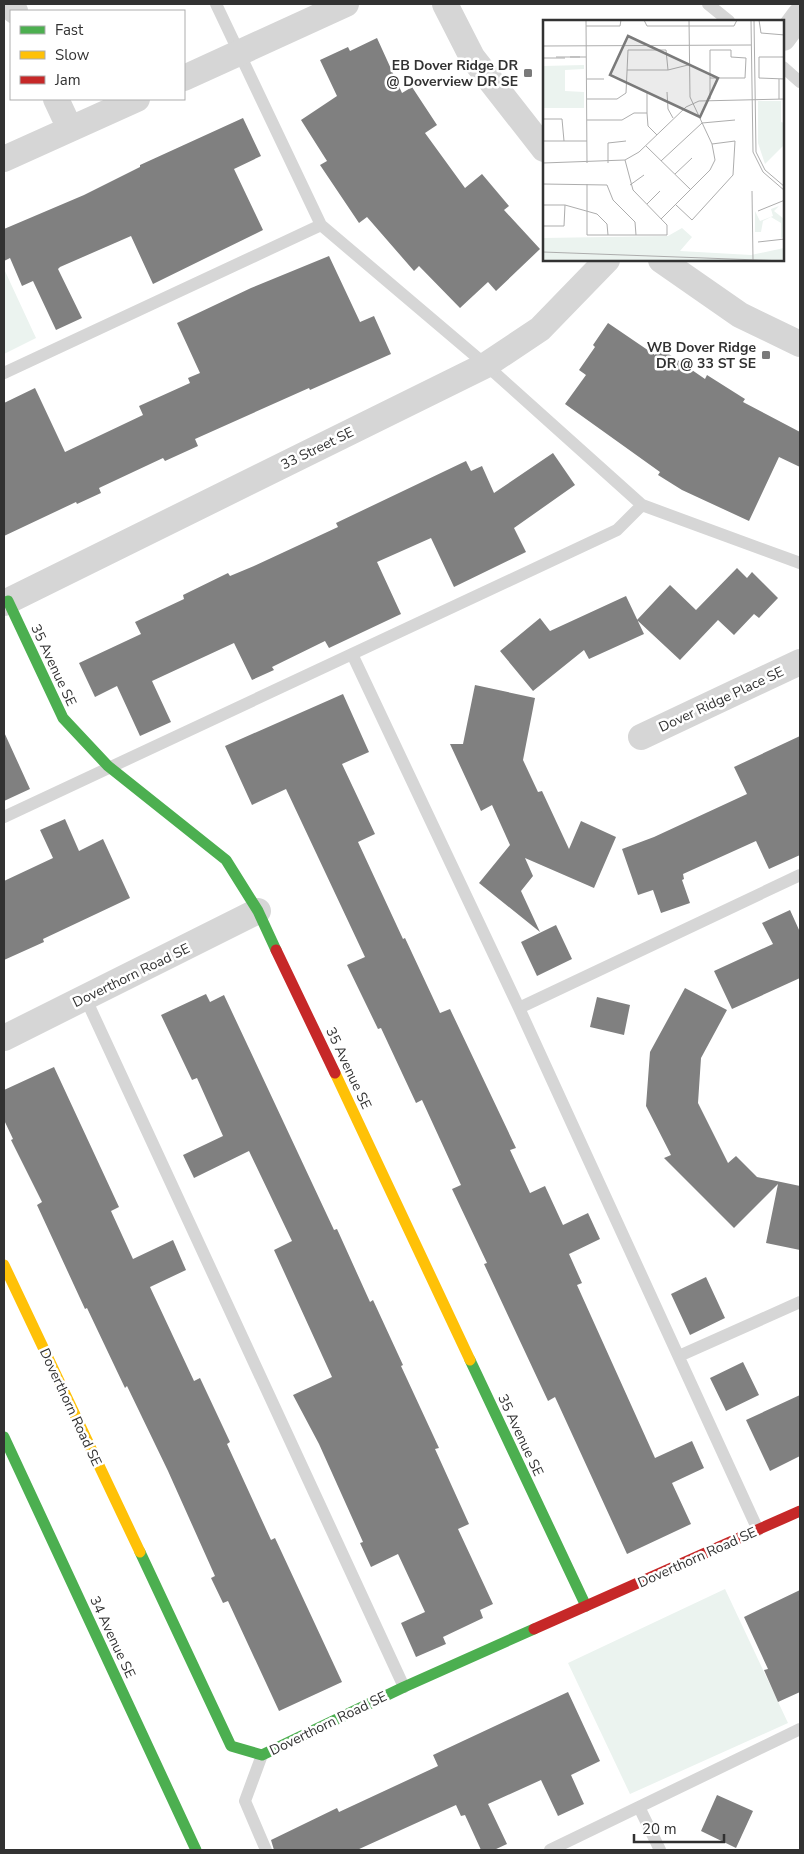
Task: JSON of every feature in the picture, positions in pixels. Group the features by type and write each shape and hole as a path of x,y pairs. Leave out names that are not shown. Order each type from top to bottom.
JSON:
{"street":[{"path":"185,78 346,4"},
{"path":"445,4 472,56 543,148"},
{"path":"784,37 800,15"},
{"path":"56,100 70,129"},
{"path":"4,159 135,100"},
{"name":"33 Street SE","path":"6,602 486,365 540,329 606,261"},
{"path":"661,261 740,315 800,344"},
{"name":"35 Avenue SE","path":"6,602 63,718 108,766 226,860 258,911 586,1606"},
{"name":"Dover Ridge Place SE","path":"641,737 800,662"},
{"name":"Doverthorn Road SE","path":"4,1038 258,911"},
{"name":"Doverthorn Road SE","path":"4,1265 231,1746 262,1755 404,1687 800,1511"},
{"name":"34 Avenue SE","path":"4,1437 196,1850"}],"lane":[{"path":"216,4 321,225 486,365 642,505 800,563"},
{"path":"708,4 728,20"},
{"path":"784,69 800,82"},
{"path":"4,373 321,225"},
{"path":"4,816 617,530 642,505"},
{"path":"352,654 519,1008 758,1530"},
{"path":"519,1008 800,875"},
{"path":"85,997 404,1687"},
{"path":"679,1356 800,1302"},
{"path":"550,1850 800,1730"},
{"path":"262,1755 245,1801 266,1850"},
{"path":"640,1807 660,1850"}],"shaded area":[{"path":"4,269 36,338 4,354"},
{"path":"725,1589 788,1723 630,1794 568,1663"}],"building":[{"path":"377,38 402,93 412,87 437,125 425,133 465,188 482,174 509,206 504,210 540,249 496,291 488,282 460,308 419,266 414,271 367,217 359,223 320,165 327,161 301,120 337,96 320,60 348,47 350,51"},
{"path":"243,118 261,156 234,169 263,230 153,284 131,236 60,267 58,269 82,318 56,330 33,281 22,286 10,258 4,261 4,229 84,195 140,167 140,165"},
{"path":"329,256 360,322 374,316 391,354 195,439 198,446 165,461 163,458 99,488 101,493 77,504 76,502 4,536 4,403 35,388 65,452 143,415 139,406 190,383 188,378 200,373 177,323 251,288"},
{"path":"608,323 655,355 660,348 705,379 707,375 745,399 743,402 800,432 800,467 779,457 749,521 682,490 658,475 660,472 565,404 586,375 579,370 595,347 593,345"},
{"path":"553,453 575,485 514,528 526,552 454,587 431,538 377,562 401,614 329,648 325,641 272,667 274,670 252,680 234,643 152,681 171,722 140,736 117,686 95,697 79,663 141,634 135,622 184,599 183,595 228,573 230,576 254,566 338,527 336,523 466,461 471,471 482,466 494,493"},
{"path":"737,568 747,578 752,572 778,598 759,618 754,614 734,635 718,620 680,660 637,620 670,585 696,610"},
{"path":"626,596 644,634 589,659 584,650 533,691 500,651 540,618 550,631"},
{"path":"475,685 535,698 523,760 538,792 542,791 569,849 581,821 616,837 594,888 525,858 533,876 521,891 540,932 479,883 510,845 492,805 481,811 450,744 463,744"},
{"path":"343,694 369,752 342,764 375,834 358,842 403,939 405,938 440,1013 450,1009 516,1148 510,1150 530,1193 545,1186 563,1225 588,1213 600,1239 569,1254 582,1283 577,1285 655,1458 692,1441 704,1468 672,1483 691,1524 627,1554 555,1397 548,1401 484,1264 487,1263 452,1189 461,1185 422,1100 416,1103 381,1028 378,1029 347,965 365,957 286,789 252,805 225,746"},
{"path":"4,732 30,789 4,801"},
{"path":"800,736 800,855 769,869 756,841 683,874 684,879 682,880 690,903 661,913 653,890 638,895 622,849 654,837 747,794 734,767"},
{"path":"65,819 79,851 103,839 130,898 43,939 44,942 4,960 4,881 53,858 40,830"},
{"path":"790,910 800,932 800,978 732,1009 714,971 773,944 762,923"},
{"path":"556,925 572,959 537,976 521,942"},
{"path":"685,988 727,1010 701,1058 698,1103 728,1163 736,1156 757,1177 800,1186 800,1250 766,1243 778,1184 734,1228 664,1158 671,1155 646,1106 650,1052"},
{"path":"206,994 210,1002 224,995 334,1230 337,1229 370,1302 373,1300 439,1448 435,1449 469,1524 458,1529 493,1604 480,1610 483,1618 443,1637 446,1644 416,1657 401,1623 425,1612 398,1554 371,1567 360,1543 363,1542 319,1444 293,1395 332,1377 274,1250 292,1241 249,1151 194,1178 183,1155 223,1136 197,1078 192,1080 161,1015"},
{"path":"597,997 630,1005 624,1035 590,1027"},
{"path":"54,1067 119,1207 111,1211 133,1259 173,1240 186,1270 150,1287 194,1381 200,1378 230,1442 227,1444 271,1540 275,1538 342,1682 279,1711 228,1601 223,1603 211,1578 215,1576 127,1386 125,1388 87,1308 85,1309 37,1205 42,1202 11,1140 13,1139 4,1120 4,1090"},
{"path":"706,1277 725,1318 690,1335 671,1294"},
{"path":"743,1362 759,1395 726,1411 710,1378"},
{"path":"800,1395 800,1456 770,1471 746,1420"},
{"path":"800,1590 800,1692 778,1702 764,1670 768,1669 744,1617"},
{"path":"568,1692 600,1761 571,1775 584,1804 558,1816 541,1780 488,1804 507,1844 494,1850 481,1850 465,1815 461,1816 456,1805 357,1850 274,1850 271,1840 337,1808 339,1812 438,1766 433,1755"},
{"path":"717,1795 753,1811 736,1848 701,1831"}],"traffic: fast":[{"path":"8,601 63,718 108,766 226,860 258,911 276,950"},
{"path":"470,1360 586,1606"},
{"path":"4,1437 196,1850"},
{"path":"140,1552 231,1746 262,1755 404,1687 534,1629"}],"traffic: slow":[{"path":"335,1073 470,1360"},
{"path":"4,1265 140,1552"}],"traffic: jam":[{"path":"276,950 335,1073"},
{"path":"534,1629 800,1511"}],"place":[{"name":"EB Dover Ridge DR @ Doverview DR SE","path":"528,73"},
{"name":"WB Dover Ridge DR @ 33 ST SE","path":"766,355"}]}
